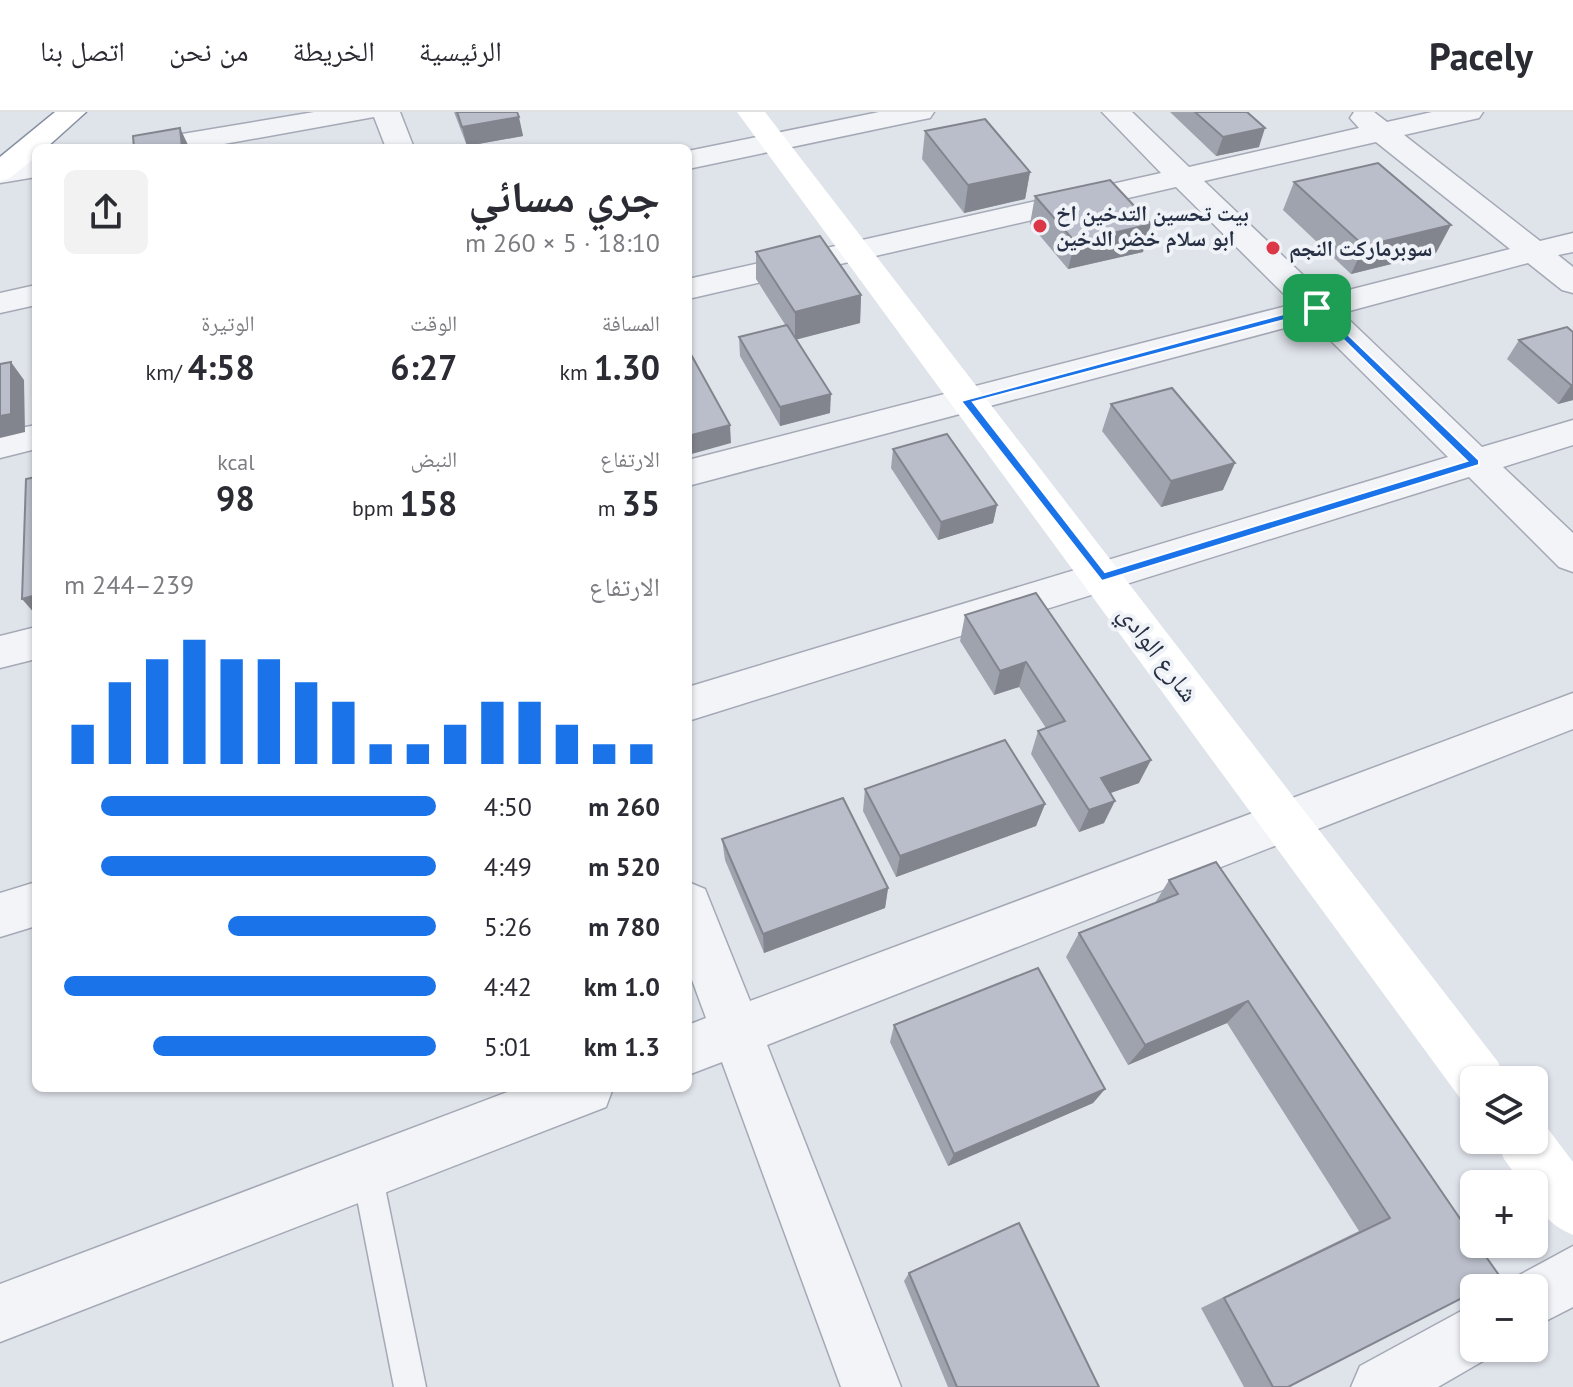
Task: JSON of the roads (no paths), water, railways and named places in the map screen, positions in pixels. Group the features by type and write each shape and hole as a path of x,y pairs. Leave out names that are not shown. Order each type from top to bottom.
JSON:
{"main road":[{"path":"34,144 72,112"},
{"name":"شارع الوادي","path":"761,127 1469,1066"},
{"path":"0,173 32,146"},
{"path":"1533,1154 1573,1207"}],"street":[{"path":"176,144 364,112"},
{"path":"386,112 398,144"},
{"path":"692,158 761,127 920,112"},
{"path":"1116,112 1573,557"},
{"path":"1356,112 1573,283"},
{"path":"692,288 1469,112"},
{"path":"0,173 32,169"},
{"path":"692,472 1573,242"},
{"path":"0,303 32,296"},
{"path":"692,703 1573,432"},
{"path":"0,445 32,438"},
{"path":"0,652 32,644"},
{"path":"692,1048 1573,711"},
{"path":"0,915 32,905"},
{"path":"692,914 871,1387"},
{"path":"0,1313 577,1092"},
{"path":"1548,1290 1573,1275"},
{"path":"1381,1387 1460,1341"}],"lane":[{"path":"367,1173 410,1387"}],"place":[{"name":"بيت تحسين التدخين اخ ابو سلام خضر الدخين","path":"1040,226"},
{"name":"سوبرماركت النجم","path":"1273,248"}]}
